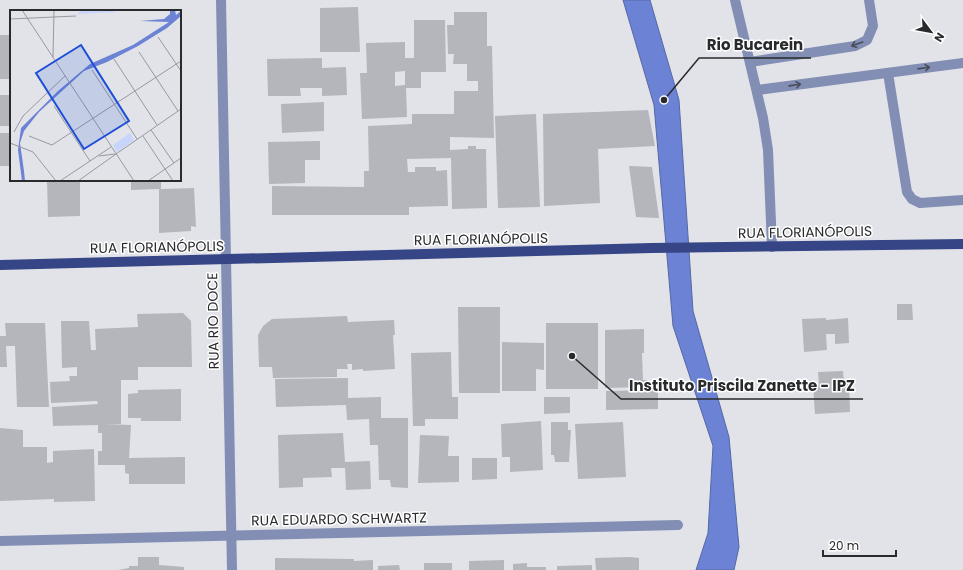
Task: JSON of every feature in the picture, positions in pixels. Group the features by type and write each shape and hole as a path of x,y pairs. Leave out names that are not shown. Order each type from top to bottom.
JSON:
{"main road":[{"name":"RUA FLORIANÓPOLIS","path":"0,265 652,248 963,244"}],"street":[{"name":"RUA RIO DOCE","path":"221,0 232,570"},
{"path":"735,0 757,90 768,150 772,247"},
{"path":"750,62 855,46 867,40 873,26 869,0"},
{"path":"757,90 963,63"},
{"path":"888,73 907,192 912,199 920,203 963,200"},
{"name":"RUA EDUARDO SCHWARTZ","path":"0,541 678,525"}],"water":[{"path":"623,0 650,0 679,100 693,311 729,437 739,547 734,570 696,570 708,533 713,446 673,326 654,105"}],"building":[{"path":"358,7 360,52 320,52 320,8"},
{"path":"454,12 487,12 487,46 492,46 494,138 450,137 450,150 468,149 468,146 476,146 476,149 486,149 487,208 452,209 451,158 407,159 408,172 415,172 415,167 436,167 436,171 447,170 448,206 409,207 409,215 272,215 272,186 364,187 364,171 369,171 368,126 412,124 412,114 454,114 454,91 478,91 478,81 467,81 467,64 453,64 454,54 448,54 447,25 454,25"},
{"path":"414,20 445,20 446,72 421,72 421,88 406,88 407,117 362,119 360,73 367,73 366,43 405,42 405,58 414,58","holes":["405,71 405,85 395,86 395,72"]},
{"path":"0,35 10,35 10,79 0,79"},
{"path":"322,58 322,68 346,67 347,95 322,96 322,88 300,88 301,96 268,96 267,59"},
{"path":"0,95 10,95 10,126 0,126"},
{"path":"324,102 324,131 282,133 281,104"},
{"path":"648,110 655,146 598,149 600,203 544,206 543,114"},
{"path":"536,114 540,207 498,208 495,116"},
{"path":"0,133 10,133 10,166 0,166"},
{"path":"320,141 320,160 305,160 305,183 269,184 268,142"},
{"path":"629,166 652,167 659,218 636,217"},
{"path":"47,181 80,181 80,216 48,217"},
{"path":"131,181 161,181 161,189 194,188 196,227 191,226 191,231 159,233 159,189 131,190"},
{"path":"897,304 912,304 913,320 897,320"},
{"path":"458,307 500,307 500,393 459,393"},
{"path":"183,313 191,321 192,367 138,367 138,380 121,380 121,424 105,424 131,425 129,458 185,457 185,484 129,484 129,474 125,473 125,465 98,465 98,451 102,451 102,433 98,433 98,425 53,426 52,407 98,404 97,401 51,403 50,382 70,381 69,376 77,376 77,367 62,368 61,321 89,321 91,350 96,350 95,329 138,327 137,314"},
{"path":"347,316 348,322 394,320 395,335 393,335 395,369 363,371 363,369 352,370 352,364 347,364 348,369 337,369 337,377 273,378 272,367 259,367 258,335 263,326 272,319"},
{"path":"826,318 826,320 848,318 849,343 835,344 835,334 826,334 827,350 804,352 802,319"},
{"path":"5,323 45,323 49,407 17,407 15,346 6,346 7,367 0,367 0,336 6,336"},
{"path":"546,323 598,323 598,389 546,389"},
{"path":"644,329 644,353 642,353 643,380 647,380 647,387 605,388 605,330"},
{"path":"502,342 544,343 544,370 536,369 536,391 502,391"},
{"path":"451,352 452,397 458,397 458,419 425,419 425,426 413,426 411,353"},
{"path":"843,371 844,383 849,383 850,412 815,414 813,385 819,385 818,372"},
{"path":"348,378 348,398 381,397 381,418 408,418 408,488 391,487 390,480 379,480 378,445 370,445 369,419 347,420 346,405 276,407 275,379"},
{"path":"181,389 181,421 141,421 141,418 128,418 128,394 138,393 138,390"},
{"path":"658,390 658,409 606,410 606,391"},
{"path":"544,397 570,397 570,413 544,414"},
{"path":"541,421 543,470 510,472 510,457 502,457 501,424"},
{"path":"551,422 568,422 568,430 571,430 569,462 555,462 554,455 551,455"},
{"path":"623,422 626,477 578,479 575,424"},
{"path":"0,428 23,430 23,447 47,447 47,463 53,462 53,451 94,449 95,501 54,502 54,499 0,501"},
{"path":"343,433 345,462 370,461 371,489 346,490 345,468 331,468 332,477 303,478 303,487 279,488 278,435"},
{"path":"420,435 449,436 448,456 459,456 459,482 418,483"},
{"path":"472,458 497,458 497,479 472,480"},
{"path":"138,557 159,557 159,565 184,567 184,570 118,570 129,568 129,566 138,566"},
{"path":"275,558 354,559 354,561 373,560 373,570 275,570"},
{"path":"595,558 639,558 639,570 596,570"},
{"path":"504,560 504,570 469,570 469,561"},
{"path":"424,563 452,563 452,570 424,570"},
{"path":"527,563 527,567 546,567 546,570 513,570 513,564"},
{"path":"399,565 400,570 378,570 378,566"},
{"path":"592,565 592,570 557,570 557,566"}],"place":[{"name":"Rio Bucarein","path":"664,100"},
{"name":"Instituto Priscila Zanette - IPZ","path":"572,356"}]}
